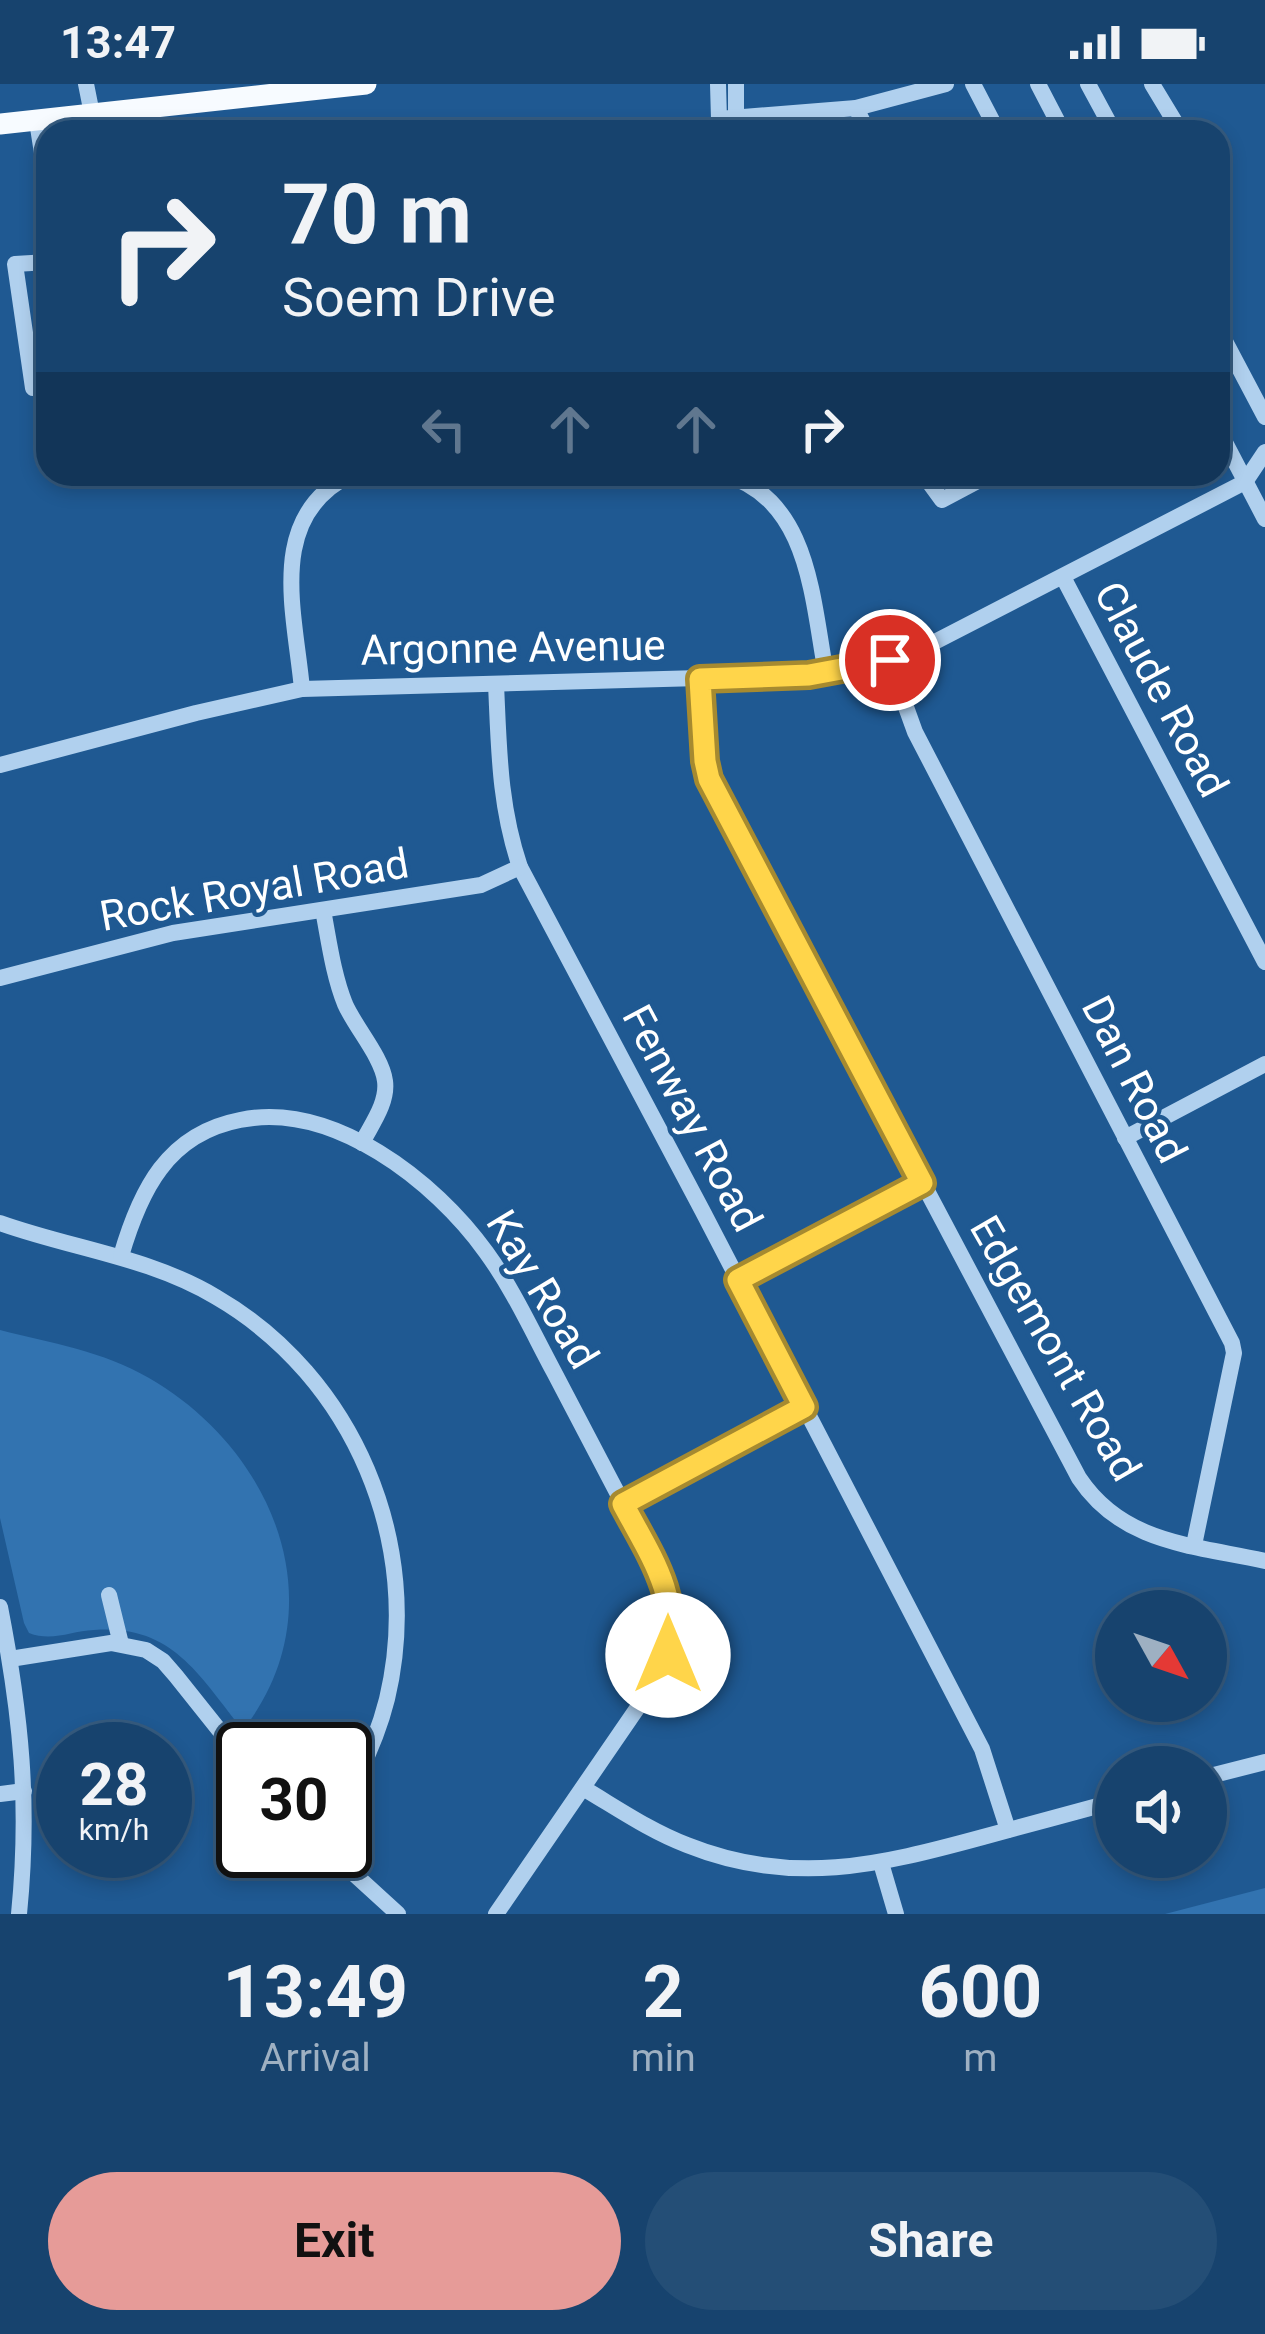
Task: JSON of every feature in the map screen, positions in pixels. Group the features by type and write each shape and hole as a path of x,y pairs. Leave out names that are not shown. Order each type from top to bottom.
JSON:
{"main road":[{"path":"85,120 366,84"},
{"path":"0,124 36,121"}],"street":[{"path":"85,120 86,84"},
{"path":"718,84 724,120"},
{"path":"726,120 736,84"},
{"path":"751,120 856,108 946,84"},
{"path":"973,84 991,120"},
{"path":"1038,84 1057,120"},
{"path":"1088,84 1108,120"},
{"path":"1152,84 1174,120"},
{"path":"856,108 862,120"},
{"path":"33,388 15,264 36,263"},
{"path":"1230,351 1265,417"},
{"path":"1230,371 1243,376"},
{"path":"1230,452 1265,519"},
{"path":"1246,482 1265,452"},
{"name":"Argonne Avenue","path":"0,765 302,689 826,674 890,660 950,636 1246,482"},
{"path":"302,689 291,572 295,536 314,502 331,486"},
{"path":"752,486 768,497 794,531 802,551 826,674"},
{"path":"932,486 942,500 968,486"},
{"name":"Claude Road","path":"1063,577 1265,962"},
{"name":"Dan Road","path":"890,660 915,732 1234,1353 1194,1545"},
{"name":"Edgemont Road","path":"700,679 709,779 1078,1478 1090,1496 1124,1524 1144,1533 1265,1562"},
{"name":"Fenway Road","path":"496,684 502,798 520,867 982,1749 1008,1830"},
{"name":"Rock Royal Road","path":"0,978 173,933 481,885 520,867"},
{"path":"323,910 344,1000 385,1082 382,1104 362,1143"},
{"path":"1126,1138 1265,1064"},
{"name":"Kay Road","path":"121,1256 133,1214 155,1174 180,1148 210,1129 256,1116 282,1116 327,1126 405,1171 459,1219 507,1283 667,1590 672,1635 660,1676 496,1914"},
{"path":"738,1280 922,1183"},
{"path":"0,1223 121,1256 189,1282 249,1318 326,1395 378,1496 396,1584 397,1622 387,1698 372,1743"},
{"path":"623,1504 804,1407"},
{"path":"109,1595 121,1644"},
{"path":"0,1607 18,1704 24,1791 19,1914"},
{"path":"10,1659 111,1643 146,1651 163,1661 216,1727"},
{"path":"1227,1772 1265,1762"},
{"path":"583,1788 656,1832 727,1858 796,1868 880,1863 1095,1807"},
{"path":"0,1794 24,1791"},
{"path":"880,1863 896,1914"},
{"path":"359,1878 398,1914"}],"shaded area":[{"path":"0,1330 95,1354 149,1378 193,1409 230,1446 259,1489 279,1535 288,1584 286,1633 272,1683 248,1722 237,1722 182,1658 144,1636 121,1630 54,1636 29,1633 0,1518"},
{"path":"1265,1888 1265,1914 1165,1914"}],"route":[{"path":"668,1655 672,1613 667,1590 623,1504 804,1407 738,1280 922,1183 709,779 700,679 826,674 890,660"}]}
